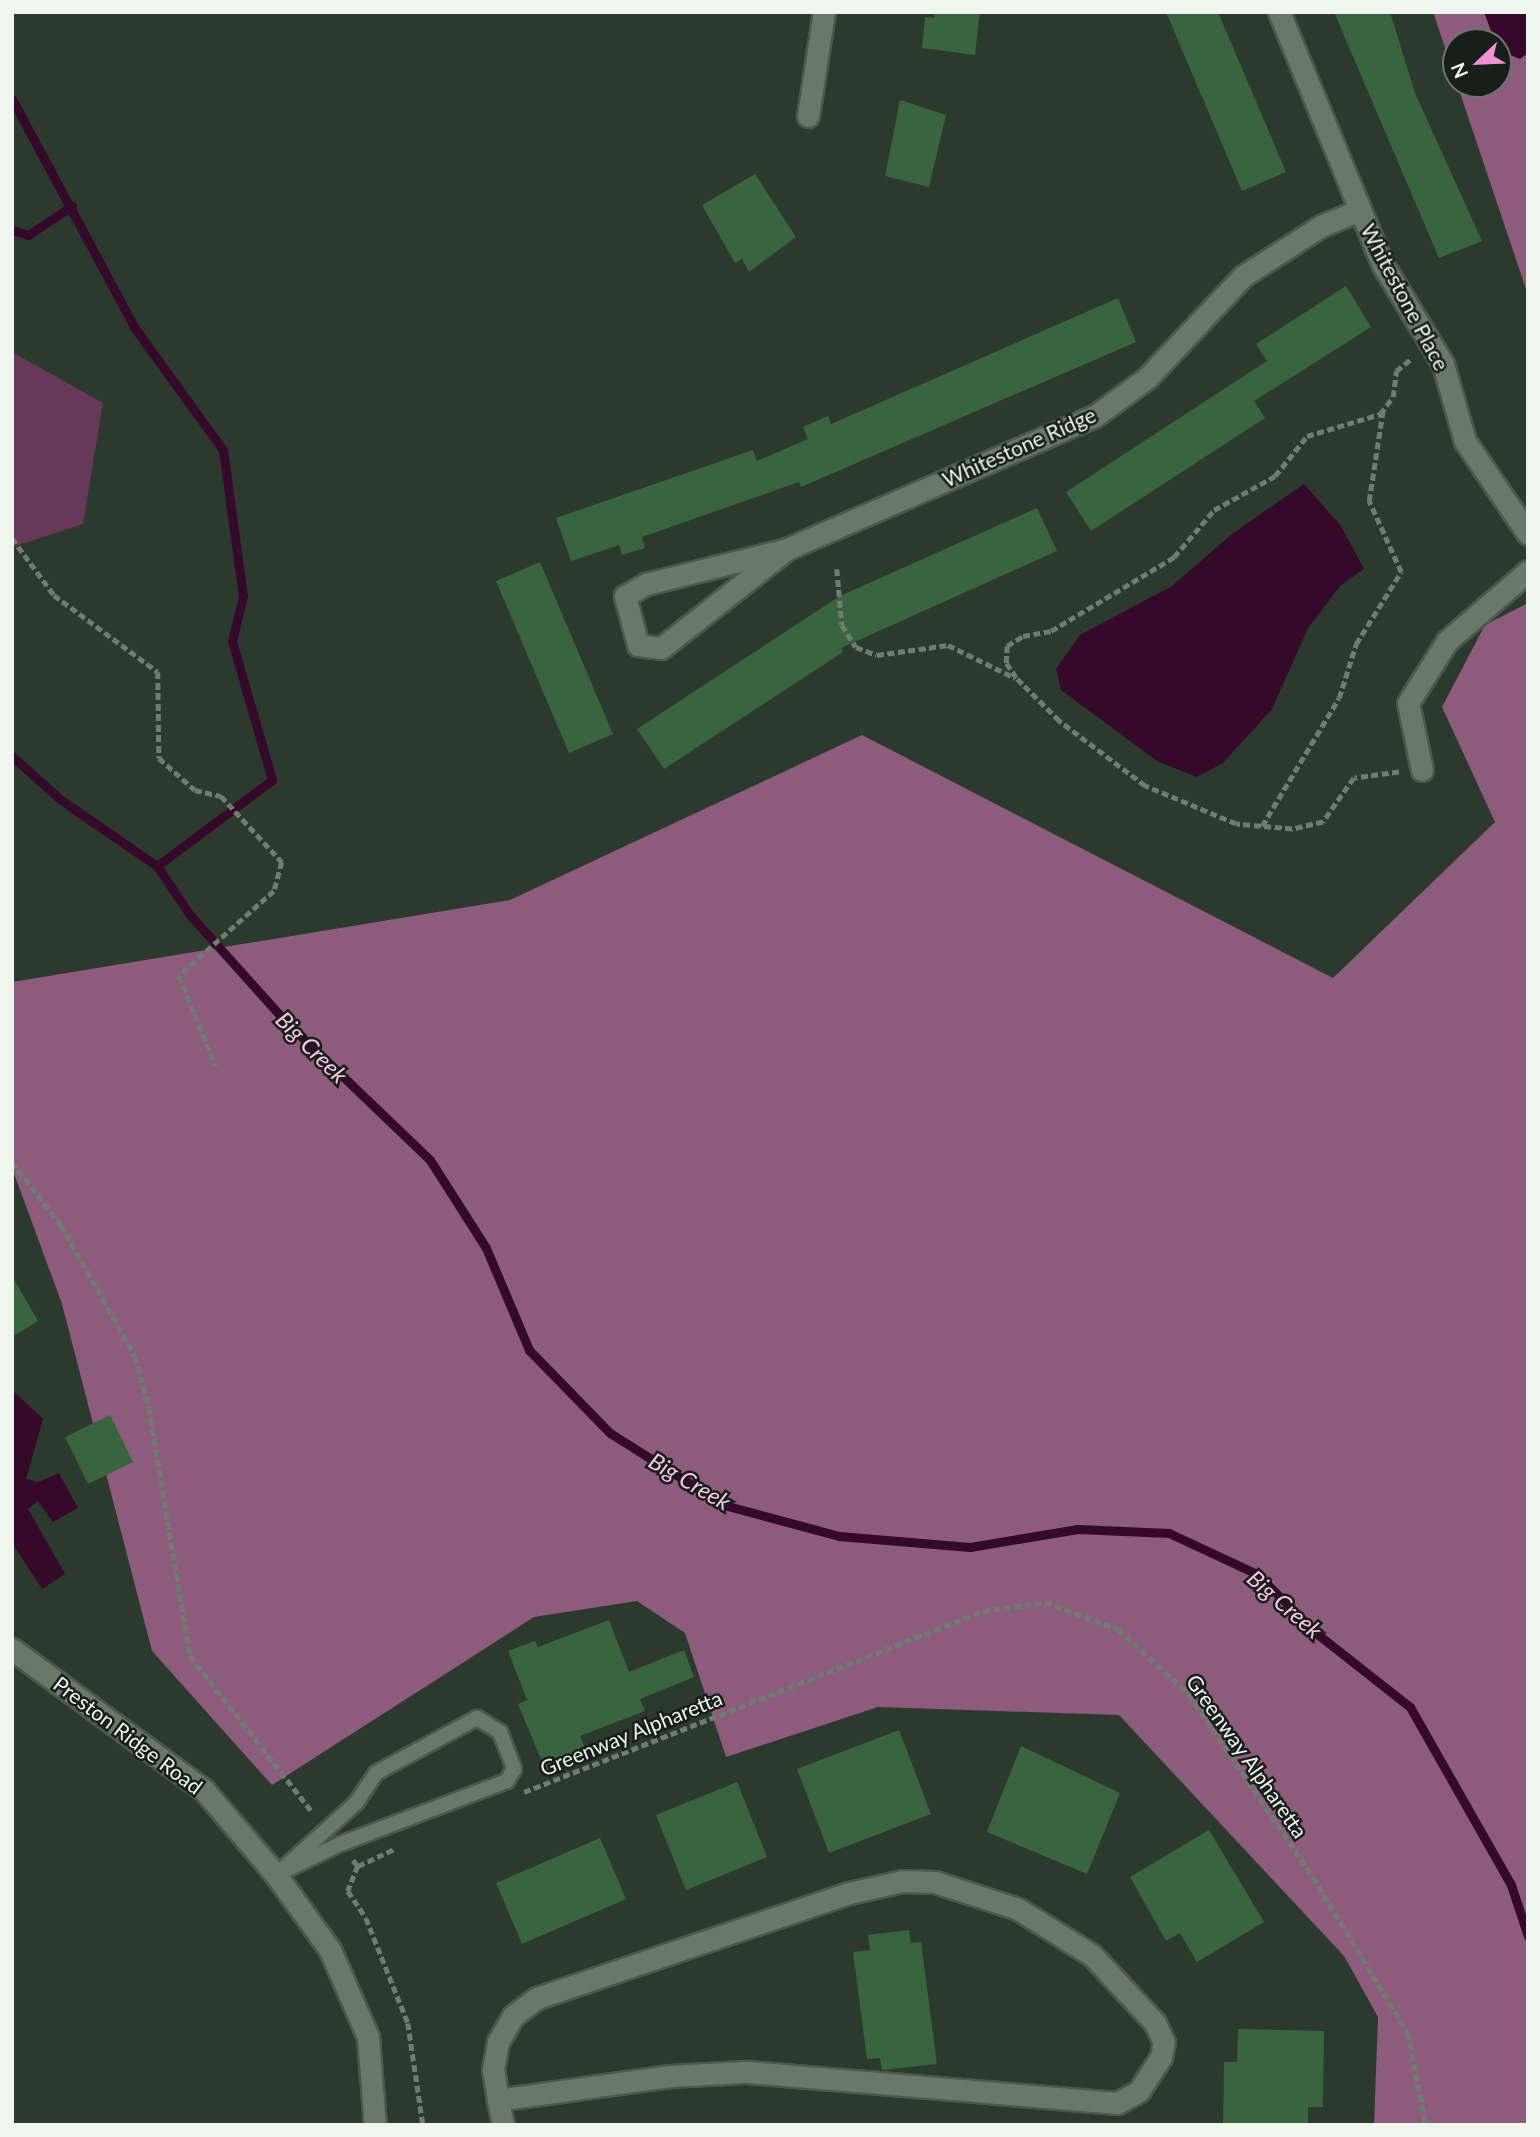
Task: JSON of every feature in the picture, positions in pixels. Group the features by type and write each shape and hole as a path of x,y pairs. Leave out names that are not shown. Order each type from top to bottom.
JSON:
{"street":[{"path":"808,116 824,12"},
{"name":"Whitestone Place","path":"1279,12 1383,265 1431,342 1457,399 1465,441 1528,534"},
{"name":"Whitestone Ridge","path":"787,550 661,648 638,645 625,596 646,584 787,550 1094,416 1147,378 1243,276 1321,226 1360,210"},
{"path":"1422,770 1408,703 1447,641 1528,571"},
{"name":"Preston Ridge Road","path":"12,1649 204,1790 276,1875 330,1950 368,2037 375,2125"},
{"path":"498,2100 670,2076 744,2072 1117,2103 1139,2091 1161,2057 1164,2042 1123,1984 1054,1928 976,1892 903,1881 849,1893 537,1998 513,2016 498,2042 493,2070 498,2100 503,2125"}],"lane":[{"path":"477,1717 500,1732 514,1769 507,1781 340,1844 276,1875 356,1803 376,1773 477,1717"}],"path":[{"path":"1262,827 1339,698 1356,644 1401,572 1369,501 1384,409 1393,397 1396,371 1431,342"},
{"path":"1384,409 1307,436 1275,476 1214,510 1174,557 1051,631 1023,636 1007,646 1006,663 1016,678 1059,721 1145,786 1236,824 1292,829 1323,822 1354,778 1422,770"},
{"path":"12,538 54,595 158,672 159,758 195,790 221,796 282,862 274,891 179,976 216,1066"},
{"path":"837,569 842,625 856,647 877,655 948,645 1016,678"},
{"path":"12,1162 61,1225 135,1356 149,1408 190,1656 326,1829"},
{"name":"Greenway Alpharetta","path":"517,1795 984,1611 1045,1602 1118,1629 1189,1694 1313,1877 1408,2033 1426,2125"},
{"path":"340,1844 358,1866"},
{"path":"399,1846 358,1866 348,1891 366,1918 408,2023 423,2125"}],"shaded area":[{"path":"1433,12 1528,12 1528,295 1462,98 1512,98 1512,28 1442,28 1442,39"},
{"path":"1484,12 1528,12 1528,53 1520,59 1512,56 1512,28 1490,28"},
{"path":"12,352 103,403 83,524 12,547"},
{"path":"1304,484 1341,526 1364,569 1341,585 1308,628 1272,709 1223,763 1197,777 1157,761 1061,690 1056,669 1080,635 1172,586 1232,534"},
{"path":"1528,603 1528,2125 1374,2125 1378,2017 1344,1956 1119,1715 878,1707 726,1757 685,1633 637,1601 534,1617 272,1785 152,1651 62,1304 12,1168 12,982 510,900 862,735 1333,978 1495,822 1442,707 1485,625"},
{"path":"12,1390 43,1419 26,1479 38,1482 59,1473 78,1508 53,1522 38,1501 28,1509 65,1574 42,1589 12,1543"}],"building":[{"path":"934,12 980,12 975,55 922,48 925,17 934,18"},
{"path":"1166,12 1218,12 1286,172 1242,191"},
{"path":"1334,12 1390,12 1415,93 1482,241 1439,258"},
{"path":"900,100 946,115 929,187 885,176"},
{"path":"755,174 796,237 749,272 742,259 735,263 702,205"},
{"path":"1346,286 1371,327 1254,401 1265,418 1091,531 1066,492 1267,361 1256,344"},
{"path":"1118,298 1136,342 801,487 799,482 642,537 645,548 622,555 619,545 571,561 556,518 753,450 757,461 808,439 803,427 828,416 831,424"},
{"path":"1037,508 1057,551 841,648 843,652 664,769 637,729 840,596"},
{"path":"540,562 613,734 569,753 496,581"},
{"path":"12,1276 38,1321 12,1337"},
{"path":"110,1415 133,1462 88,1484 65,1437"},
{"path":"609,1620 629,1672 684,1650 694,1677 640,1699 645,1711 580,1736 587,1753 546,1771 518,1704 527,1700 508,1651 535,1641 538,1647"},
{"path":"899,1730 931,1814 829,1853 797,1769"},
{"path":"1021,1746 1120,1793 1087,1874 987,1832"},
{"path":"737,1782 767,1857 686,1890 656,1815"},
{"path":"1209,1830 1264,1922 1197,1962 1180,1933 1166,1941 1130,1877"},
{"path":"600,1838 626,1899 522,1944 496,1883"},
{"path":"909,1930 911,1943 921,1942 937,2064 882,2070 880,2058 867,2059 853,1952 870,1950 868,1935"},
{"path":"1238,2029 1324,2031 1323,2107 1308,2107 1308,2125 1223,2125 1224,2062 1237,2062"}],"waterway":[{"path":"12,99 134,327 223,450 243,596 232,641 272,780 157,866"},
{"path":"12,230 28,235 72,206"},
{"name":"Big Creek","path":"12,756 61,800 157,866 190,915 285,1021 430,1160 486,1248 529,1350 610,1433 724,1505 839,1536 970,1547 1078,1529 1169,1533 1257,1574 1316,1633 1410,1707 1511,1885 1528,1936"}]}
